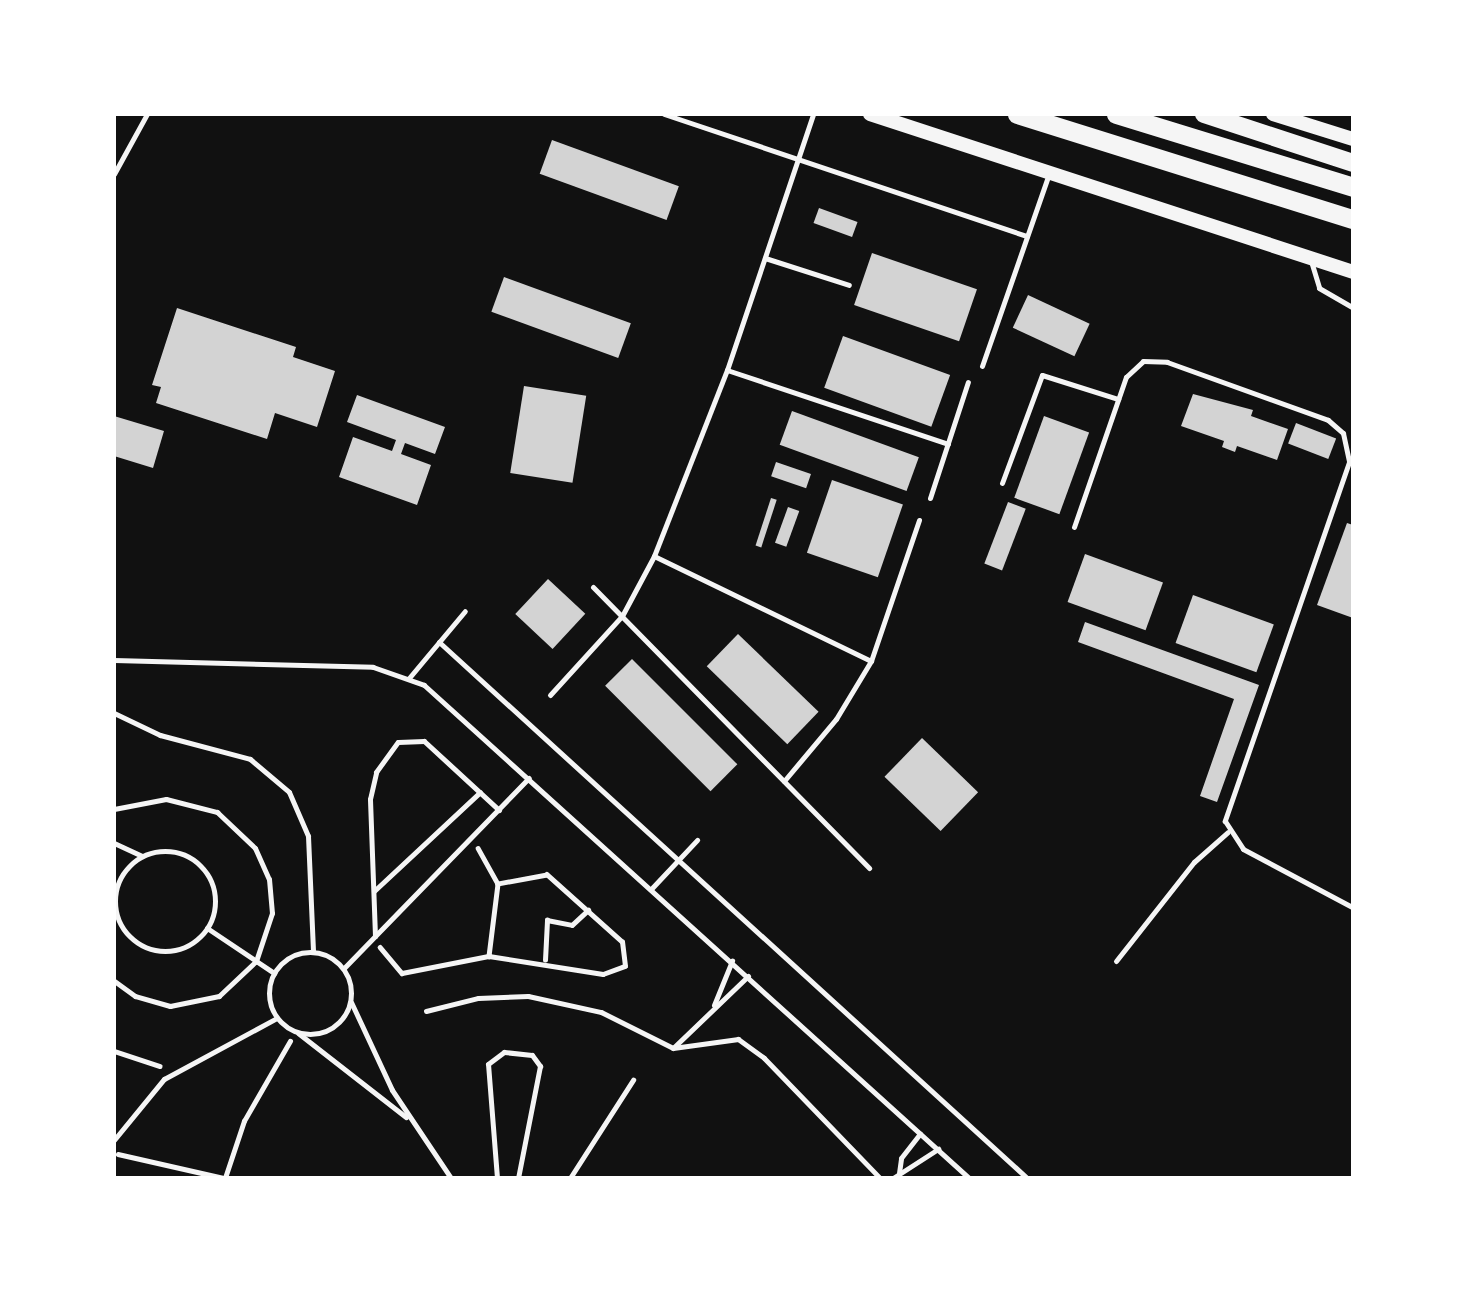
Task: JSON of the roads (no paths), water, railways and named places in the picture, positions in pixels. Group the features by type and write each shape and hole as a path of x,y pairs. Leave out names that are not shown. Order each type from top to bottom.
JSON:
{"highway":[{"path":"1017,114 1353,219"},
{"path":"1116,114 1353,187"}],"main road":[{"path":"870,114 1309,255 1353,272"},
{"path":"1204,114 1353,163"},
{"path":"1273,114 1353,139"}],"lane":[{"path":"114,174 147,114"},
{"path":"664,114 1027,236"},
{"path":"550,695 622,616 654,556 727,370 813,114"},
{"path":"982,366 1049,173"},
{"path":"1309,255 1319,288 1353,308"},
{"path":"765,258 849,285"},
{"path":"1074,527 1118,398 1133,368 1143,361 1167,362 1336,425 1350,452 1230,796 1228,832 1243,849 1352,906"},
{"path":"727,370 948,444"},
{"path":"1002,483 1042,375 1118,398"},
{"path":"930,498 968,382"},
{"path":"1344,474 1353,477"},
{"path":"784,781 836,719 871,661 919,520"},
{"path":"654,556 871,661"},
{"path":"593,587 869,868"},
{"path":"409,678 465,611"},
{"path":"439,642 1027,1178"},
{"path":"114,660 373,667 409,678 530,778 969,1178"},
{"path":"114,713 160,735 250,759 289,792 308,836 313,952"},
{"path":"375,936 372,786 398,741 424,741 499,810"},
{"path":"344,968 530,778"},
{"path":"374,891 480,792"},
{"path":"114,809 184,800 217,812 245,834 263,863 272,896 270,930 257,961 234,987 187,1006 152,1003 114,981"},
{"path":"1116,961 1194,862 1228,832"},
{"path":"652,888 697,840"},
{"path":"114,843 142,856 180,853 202,867 215,903 207,928 187,946 162,951 137,943 114,918"},
{"path":"120,923 117,885 142,856"},
{"path":"207,928 274,973"},
{"path":"344,968 313,952 290,957 274,973 269,996 277,1018 409,1118"},
{"path":"673,1048 714,1005 732,961"},
{"path":"344,968 351,1002 409,1118 451,1178"},
{"path":"714,1005 730,999 748,976"},
{"path":"426,1011 478,998 552,999 601,1013 673,1048 727,1037 747,1044 880,1178"},
{"path":"296,1031 330,1029 351,1002"},
{"path":"114,1140 142,1100 178,1069 277,1018"},
{"path":"497,1178 488,1064 504,1052 532,1055 540,1066 519,1178"},
{"path":"570,1178 633,1080"},
{"path":"899,1173 901,1158 920,1134"},
{"path":"894,1178 899,1173 915,1170 937,1149"}]}
